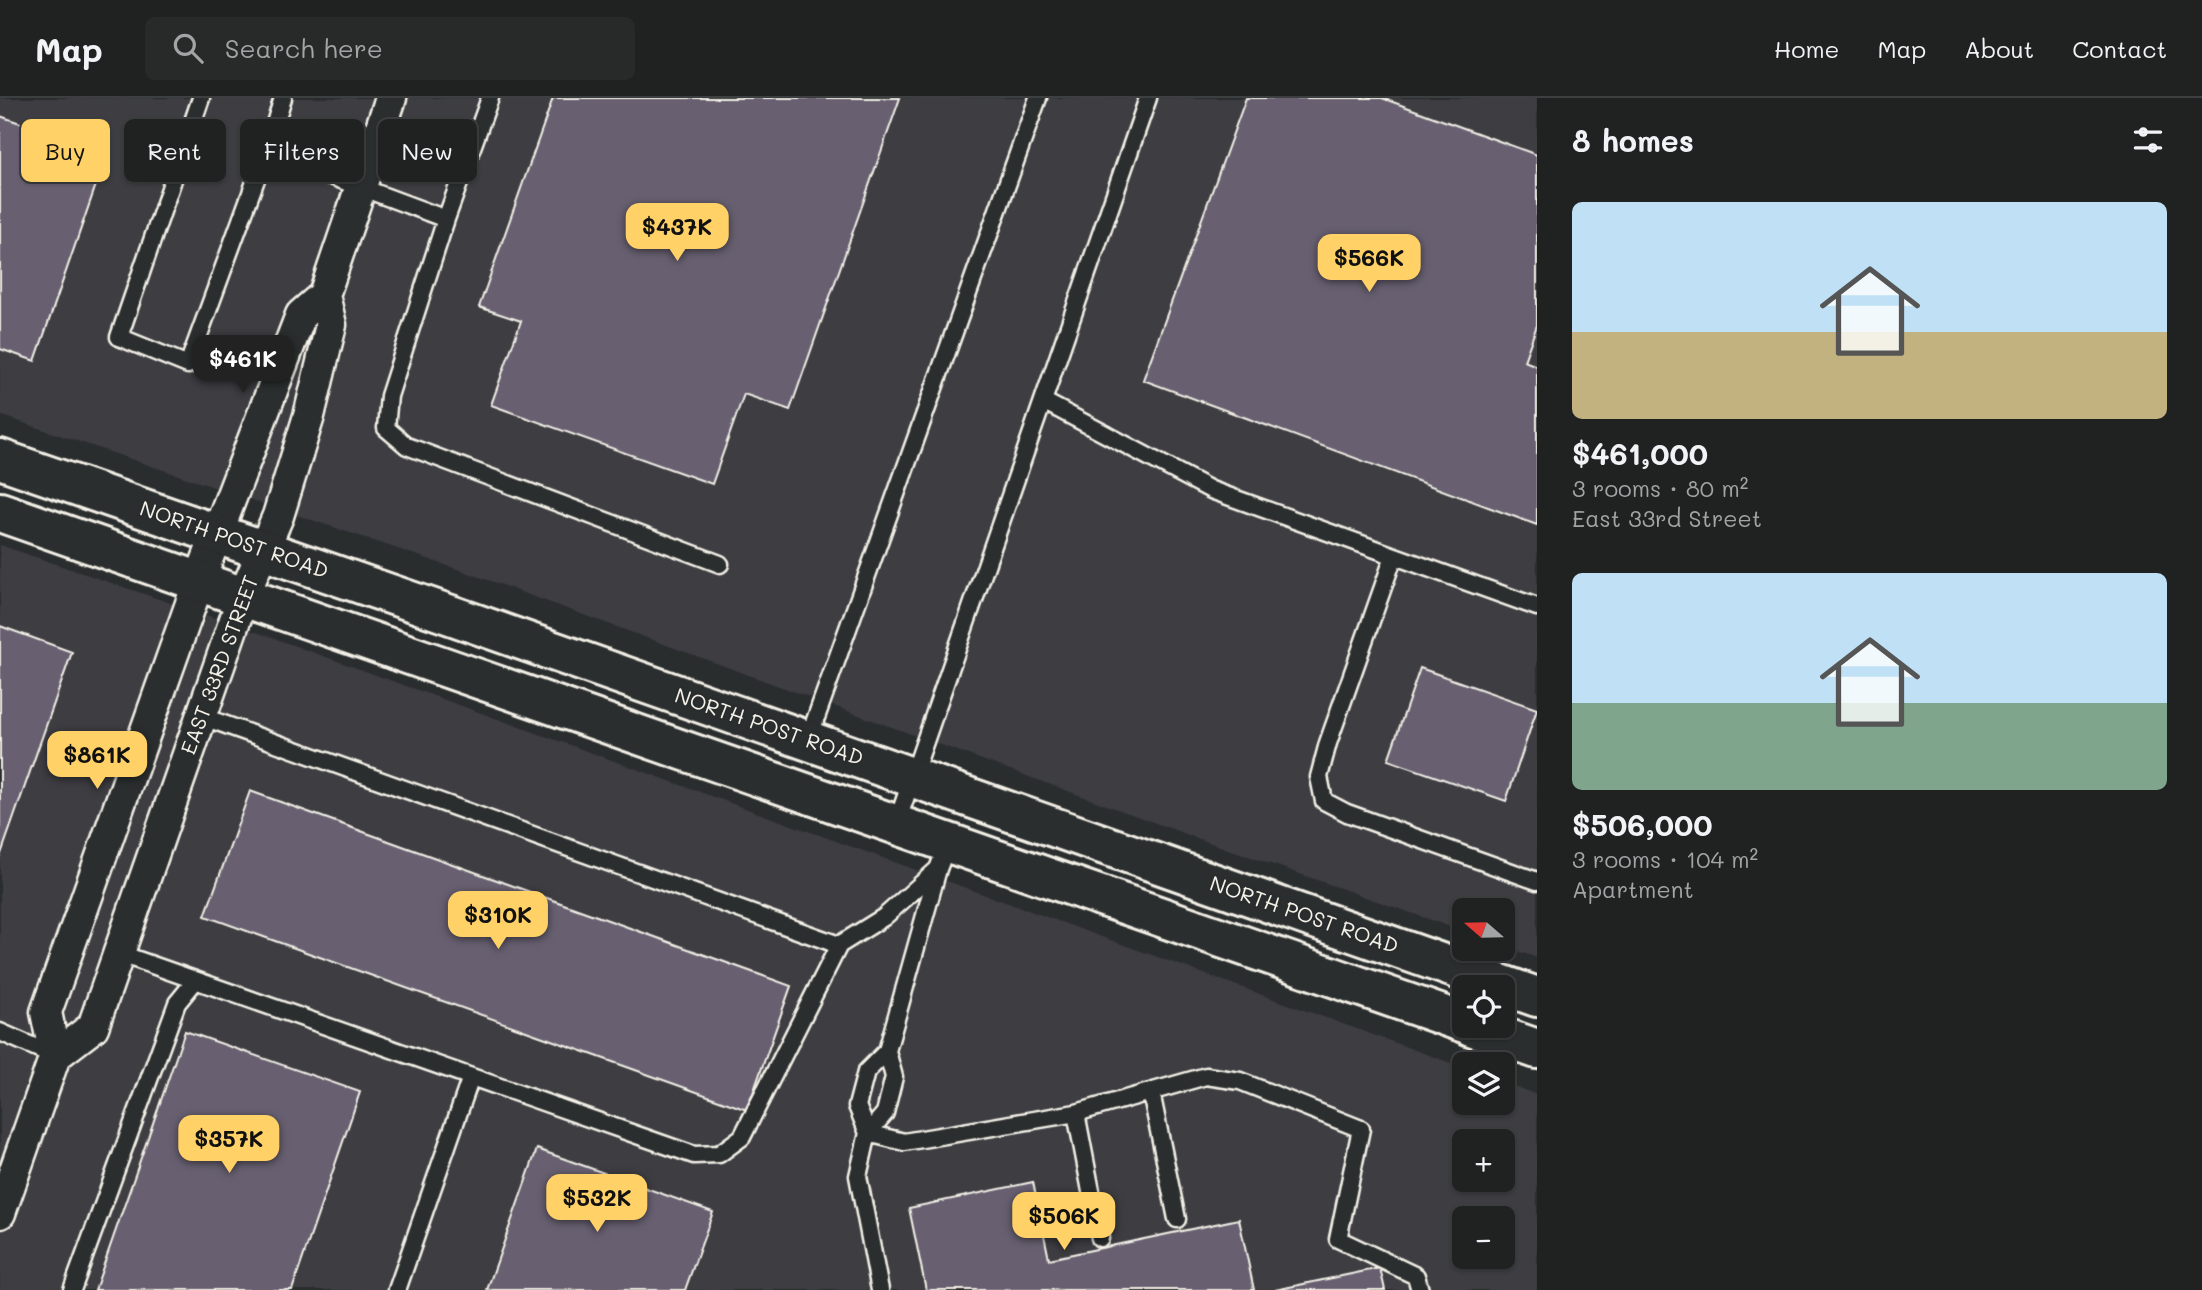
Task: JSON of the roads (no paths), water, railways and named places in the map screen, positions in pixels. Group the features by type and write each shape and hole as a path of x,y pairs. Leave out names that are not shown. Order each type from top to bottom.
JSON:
{"main road":[{"name":"NORTH POST ROAD","path":"0,459 913,778 1533,1031"},
{"path":"0,512 896,825 943,856 1452,1019"},
{"name":"NORTH POST ROAD","path":"1515,1030 1533,1031"}],"street":[{"name":"EAST 33RD STREET","path":"324,295 331,325 309,416 278,516 243,597 93,1027 55,1056 46,1012 199,581 301,315 324,295 391,98"},
{"path":"1,1206 55,1056"}],"lane":[{"path":"201,98 119,337 188,365 254,182"},
{"path":"275,119 282,98"},
{"path":"489,98 446,219 389,396 386,428 407,446 720,564"},
{"path":"808,740 1038,98"},
{"path":"896,825 1149,98"},
{"path":"346,182 446,219"},
{"path":"1043,401 1211,490 1537,607"},
{"path":"1394,555 1328,743 1319,777 1324,801 1347,813 1537,881"},
{"path":"201,716 839,945"},
{"path":"118,953 694,1155 719,1154 742,1137 839,945 884,917 943,856"},
{"path":"868,1133 857,1106 866,1072 887,1051 943,856"},
{"path":"72,1290 177,1003 195,981"},
{"path":"0,1032 55,1056"},
{"path":"880,1290 858,1176 868,1133 885,1113 894,1077 887,1051"},
{"path":"868,1133 904,1142 1076,1113 1206,1076 1240,1081 1361,1129 1338,1238 1416,1276 1420,1290"},
{"path":"397,1290 471,1077"},
{"path":"1151,1092 1177,1219"},
{"path":"1076,1113 1100,1238"}]}
